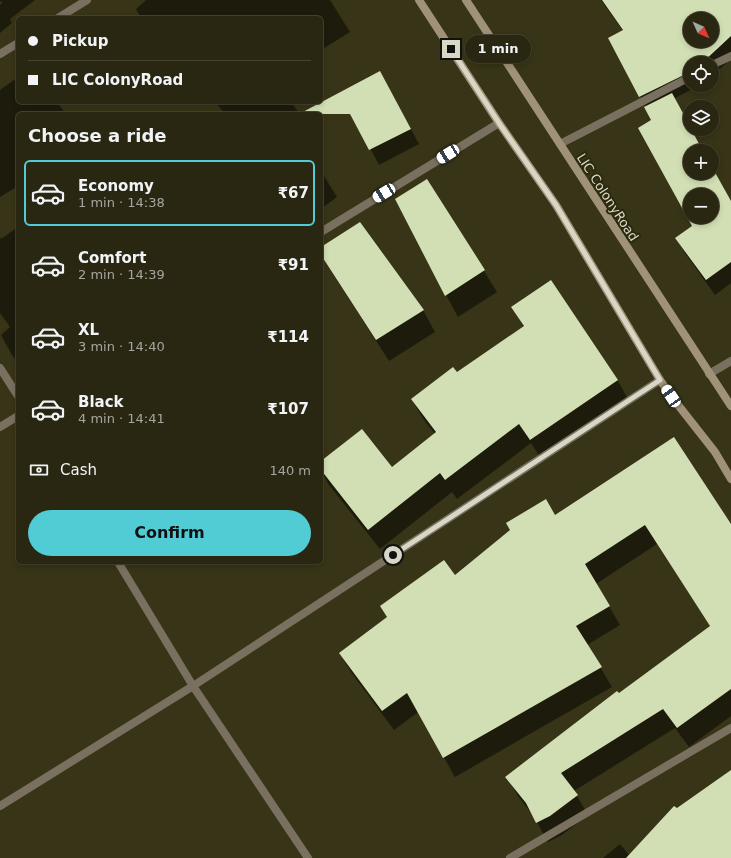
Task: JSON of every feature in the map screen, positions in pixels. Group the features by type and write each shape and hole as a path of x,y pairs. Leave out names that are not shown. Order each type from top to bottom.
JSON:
{"main road":[{"path":"419,0 499,123 556,205 660,380 715,452 731,479"},
{"name":"LIC ColonyRoad","path":"466,0 731,406"}],"street":[{"path":"61,16 87,0"},
{"path":"0,54 16,44"},
{"path":"719,62 731,56"},
{"path":"560,144 683,81"},
{"path":"323,231 499,123"},
{"path":"709,374 731,361"},
{"path":"0,368 16,393"},
{"path":"0,806 193,686 660,380"},
{"path":"0,427 16,417"},
{"path":"119,564 193,686 308,858"},
{"path":"510,858 731,728"}],"building":[{"path":"602,0 731,0 731,36 719,47 719,12 683,12 683,48 718,48 710,56 683,56 683,75 639,97 608,38 623,30"},
{"path":"380,71 411,129 369,150 350,114 303,112 318,104 323,104 323,101"},
{"path":"672,93 683,113 683,136 695,136 699,144 683,144 683,180 719,180 731,201 731,262 706,280 675,238 692,226 691,224 719,224 719,188 683,188 683,210 638,128 651,120 644,107"},
{"path":"427,179 485,270 445,296 395,199"},
{"path":"360,222 424,310 376,340 323,258 323,246"},
{"path":"551,280 618,380 530,440 519,424 445,480 440,473 368,530 323,473 323,459 362,429 392,467 436,432 411,399 453,367 457,372 524,326 511,307"},
{"path":"674,437 731,524 731,689 677,728 663,709 561,773 578,795 550,816 536,823 526,803 505,777 617,691 619,693 710,626 645,525 585,564 610,606 576,626 602,667 443,758 407,693 382,711 339,653 387,617 380,606 444,560 455,575 510,530 506,523 546,499 555,515"},
{"path":"731,770 731,858 626,858 674,806 677,808"}],"route":[{"path":"393,555 660,380 556,205 499,123 451,49"}]}
